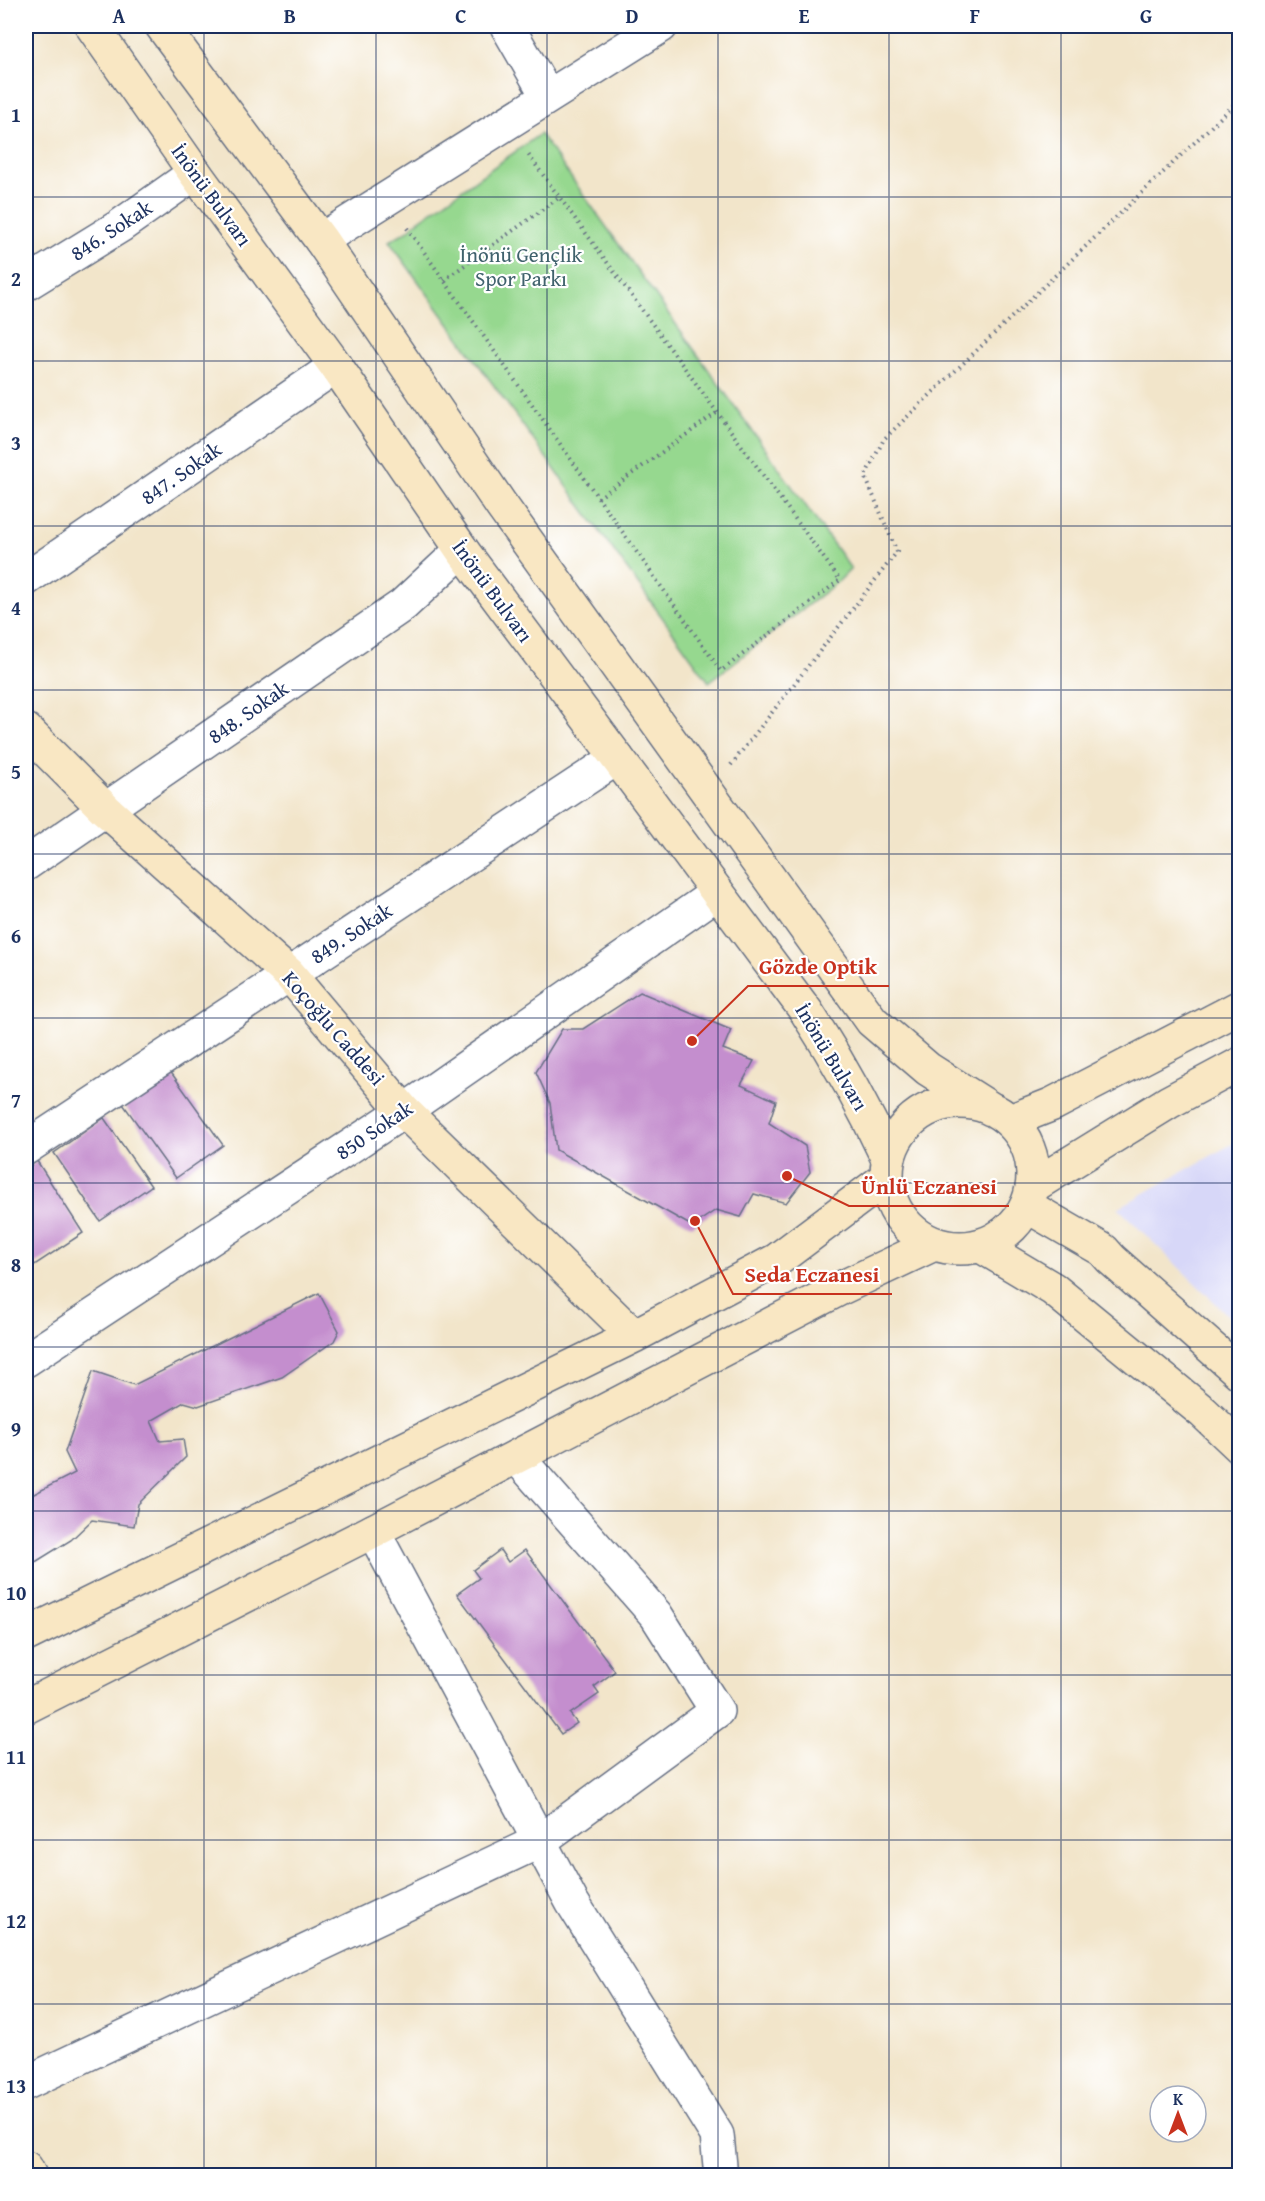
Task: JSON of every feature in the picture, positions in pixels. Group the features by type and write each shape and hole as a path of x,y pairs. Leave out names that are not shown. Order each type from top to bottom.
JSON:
{"main road":[{"name":"İnönü Bulvarı","path":"92,26 195,173 336,366 462,550 806,1011 839,1062 868,1116 887,1169"},
{"path":"162,26 321,240 501,506 872,1021 928,1069 1000,1115 1025,1140 1032,1162 1030,1196 1016,1223 1000,1237 981,1246 957,1249 934,1244 915,1234 900,1219 890,1199 887,1169 894,1142 908,1124 926,1110 947,1103 970,1102 1000,1115 1053,1104 1239,1007"},
{"name":"Koçoğlu Caddesi","path":"26,730 106,810 289,974 404,1111 633,1336"},
{"path":"1030,1196 1169,1102 1239,1064"},
{"path":"26,1635 633,1336 777,1260 887,1169"},
{"path":"1030,1196 1103,1250 1239,1373"},
{"path":"26,1707 517,1457 841,1288 934,1244"},
{"path":"981,1246 1053,1289 1203,1412 1239,1447"},
{"path":"26,2168 30,2175"}],"street":[{"path":"507,26 548,97"},
{"path":"321,240 661,26"},
{"name":"846. Sokak","path":"26,284 120,226 195,173"},
{"name":"847. Sokak","path":"26,579 336,366"},
{"name":"848. Sokak","path":"26,864 403,605 462,550"},
{"name":"849. Sokak","path":"26,1148 617,758"},
{"name":"850 Sokak","path":"26,1360 404,1111 717,893"},
{"path":"26,2083 540,1841 717,1711 656,1615 517,1457"},
{"path":"373,1531 572,1902 717,2135 721,2175"}],"path":[{"path":"708,794 897,552 865,476 885,439 1239,99"},
{"path":"387,199 721,671 840,580 506,123"},
{"path":"444,280 560,197"},
{"path":"598,498 718,412"}],"shaded area":[{"path":"1239,1140 1239,1326 1118,1208"}],"green space":[{"name":"İnönü Gençlik Spor Parkı","path":"540,134 851,569 709,682 389,241 409,230 414,224"}],"building":[{"path":"640,992 731,1030 723,1049 754,1061 741,1085 776,1101 769,1123 805,1146 810,1172 786,1203 754,1194 741,1217 716,1210 692,1226 556,1150 550,1103 536,1072 562,1029 583,1029"},
{"path":"170,1071 223,1145 176,1178 123,1104"},
{"path":"104,1118 151,1186 100,1221 54,1153"},
{"path":"37,1161 83,1233 33,1266 26,1255 26,1169"},
{"path":"319,1293 339,1331 334,1341 282,1377 198,1406 184,1402 151,1421 160,1441 183,1439 186,1457 138,1504 134,1526 92,1520 71,1540 37,1561 26,1565 26,1498 75,1473 65,1452 93,1371 134,1385"},
{"path":"500,1550 508,1562 525,1550 615,1671 594,1687 599,1694 570,1714 577,1723 561,1734 457,1594 479,1578 473,1570"}],"place":[{"name":"Gözde Optik","path":"692,1041"},
{"name":"Ünlü Eczanesi","path":"787,1176"},
{"name":"Seda Eczanesi","path":"695,1221"}]}
